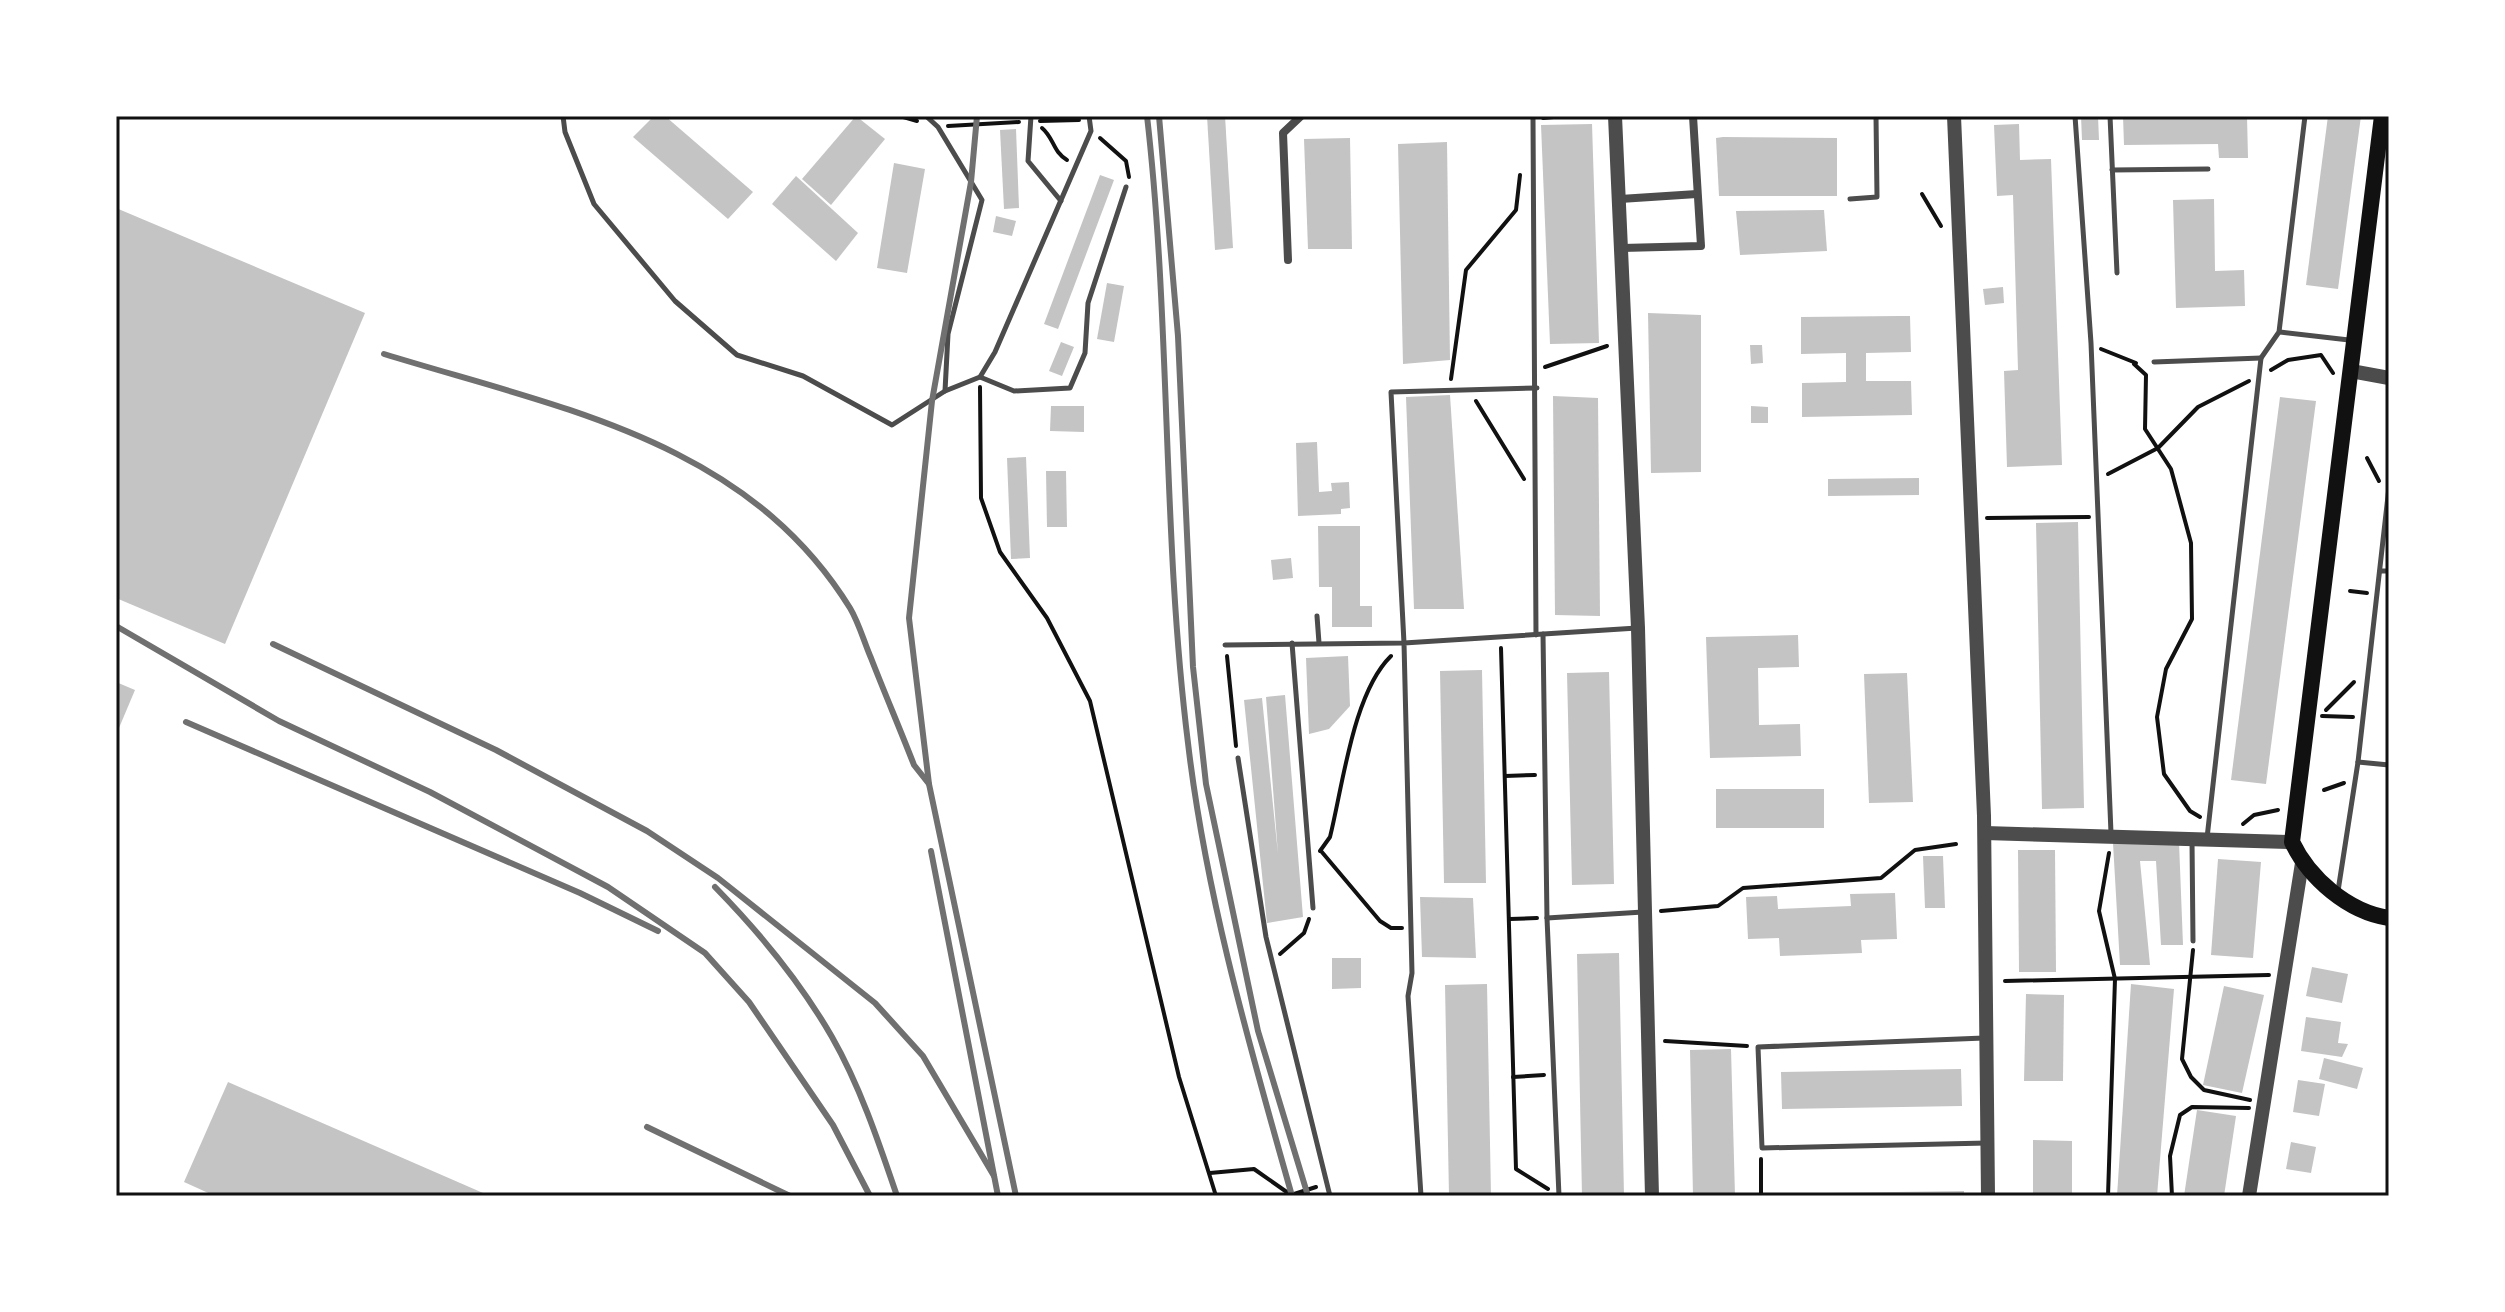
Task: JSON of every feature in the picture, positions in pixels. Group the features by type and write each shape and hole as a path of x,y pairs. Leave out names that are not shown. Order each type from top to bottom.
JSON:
{"main road":[{"path":"2382,116 2292,842 2302,863 2337,896 2389,918"}],"street":[{"path":"1288,260 1283,133 1301,116"},
{"path":"1615,116 1654,912 1652,1196"},
{"path":"1622,248 1701,246 1693,116"},
{"path":"1954,116 1985,833 1988,1196"},
{"path":"1620,199 1697,194"},
{"path":"2351,371 2389,378"},
{"path":"1985,833 2292,842"},
{"path":"2249,1196 2302,863"}],"lane":[{"path":"563,116 565,132 594,204 675,301 737,355 803,376 892,425 945,391 980,377 995,352 1091,131 1090,118"},
{"path":"926,116 938,127 982,200 948,334 945,391"},
{"path":"1850,199 1877,197 1876,116"},
{"path":"2075,116 2091,343 2111,838"},
{"path":"2110,116 2117,273"},
{"path":"2193,941 2200,839 2209,822 2261,358 2279,332 2305,116"},
{"path":"1032,118 1028,161 1061,201"},
{"path":"1533,119 1539,634 1559,1196"},
{"path":"2112,170 2208,169"},
{"path":"980,377 1014,391 1070,388 1085,353 1088,303 1126,187"},
{"path":"2279,332 2354,341"},
{"path":"2154,362 2261,358"},
{"path":"1421,1196 1408,996 1411,928 1404,643 1391,392 1537,388"},
{"path":"2337,896 2358,762 2389,487"},
{"path":"2380,571 2389,571"},
{"path":"1317,616 1319,643"},
{"path":"1225,645 1404,643 1638,628"},
{"path":"1292,643 1313,908"},
{"path":"1238,758 1271,961 1330,1196"},
{"path":"2358,762 2389,765"},
{"path":"1547,918 1654,912"},
{"path":"1985,1038 1758,1047 1762,1148 1988,1143"}],"path":[{"path":"900,116 938,127 1032,118 1090,118"},
{"path":"1533,119 1564,116"},
{"path":"1032,118 1048,133 1057,154 1076,166"},
{"path":"1091,131 1126,161 1129,174 1126,187"},
{"path":"1448,390 1455,363 1466,270 1516,210 1520,170"},
{"path":"1922,194 1943,229"},
{"path":"2091,343 2134,364 2146,375 2145,429 2171,469 2191,543 2192,619 2166,669 2157,717 2164,774 2190,811 2209,822"},
{"path":"1537,370 1607,346"},
{"path":"2097,488 2111,470 2158,448 2198,407 2288,360 2321,355 2347,404"},
{"path":"2134,364 2154,362"},
{"path":"980,377 981,498 1000,552 1047,618 1090,701 1179,1077 1216,1196"},
{"path":"1468,389 1536,500"},
{"path":"2367,458 2388,497"},
{"path":"1987,518 2098,517"},
{"path":"2350,591 2367,593"},
{"path":"1501,637 1516,1169 1559,1196"},
{"path":"1318,864 1320,850 1330,837 1358,725 1375,672 1404,643"},
{"path":"1225,645 1238,758"},
{"path":"2318,716 2336,703 2369,665"},
{"path":"2334,717 2351,717"},
{"path":"1505,776 1545,775"},
{"path":"2324,790 2355,778"},
{"path":"2243,824 2254,815 2284,809"},
{"path":"2108,1196 2115,979 2099,911 2111,838"},
{"path":"1654,912 1718,906 1743,888 1881,878 1915,850 1956,844"},
{"path":"1320,850 1380,921 1391,928 1411,928"},
{"path":"1271,961 1304,933 1313,908"},
{"path":"1509,919 1547,918"},
{"path":"2193,941 2182,1059 2191,1077 2204,1090 2264,1106"},
{"path":"2005,981 2269,975"},
{"path":"1665,1041 1758,1047"},
{"path":"1513,1077 1555,1074"},
{"path":"2172,1196 2170,1156 2180,1115 2192,1107 2264,1106"},
{"path":"1761,1196 1762,1148"},
{"path":"1209,1173 1254,1169 1291,1195 1326,1185"}],"building":[{"path":"654,116 665,116 753,192 728,219 633,137"},
{"path":"856,116 885,139 831,205 802,179"},
{"path":"1207,116 1225,116 1233,248 1215,250"},
{"path":"2081,116 2098,116 2099,140 2082,140"},
{"path":"2123,116 2247,116 2248,158 2219,158 2218,144 2124,145"},
{"path":"2328,116 2361,116 2338,289 2306,285"},
{"path":"1592,124 1599,343 1550,344 1541,125"},
{"path":"2019,124 2020,160 2051,159 2062,465 2007,467 2004,371 2018,370 2013,195 1997,196 1994,125"},
{"path":"1016,129 1019,208 1004,209 1000,130"},
{"path":"1350,138 1352,249 1308,249 1304,139"},
{"path":"1716,138 1837,138 1837,196 1719,196"},
{"path":"1447,142 1450,360 1403,364 1398,144"},
{"path":"894,163 925,169 907,273 877,268"},
{"path":"1100,175 1114,180 1058,329 1044,324"},
{"path":"796,176 858,233 836,261 772,204"},
{"path":"2214,199 2215,271 2244,270 2245,306 2176,308 2173,200"},
{"path":"116,208 365,313 225,644 116,598"},
{"path":"1824,210 1827,251 1740,255 1736,211"},
{"path":"996,216 1016,221 1012,236 993,232"},
{"path":"1107,283 1124,286 1114,342 1097,339"},
{"path":"2003,287 2004,303 1985,305 1983,289"},
{"path":"1648,313 1701,315 1701,472 1651,473"},
{"path":"1910,316 1911,352 1866,353 1866,381 1911,381 1912,415 1802,417 1802,383 1846,382 1846,353 1801,354 1801,317"},
{"path":"1061,342 1074,347 1062,376 1049,371"},
{"path":"1750,345 1762,345 1763,363 1751,364"},
{"path":"1450,395 1464,609 1414,609 1406,397"},
{"path":"1553,396 1598,398 1600,616 1555,615"},
{"path":"2280,397 2316,401 2266,784 2231,780"},
{"path":"1051,406 1084,406 1084,432 1050,431"},
{"path":"1751,406 1768,407 1768,423 1751,423"},
{"path":"1317,442 1319,492 1332,491 1331,483 1349,482 1350,508 1341,509 1341,514 1298,516 1296,443"},
{"path":"1026,457 1030,558 1011,559 1007,458"},
{"path":"1046,471 1066,471 1067,527 1047,527"},
{"path":"1919,478 1919,495 1828,496 1828,479"},
{"path":"2078,522 2084,808 2042,809 2036,523"},
{"path":"1318,526 1360,526 1360,606 1372,606 1372,627 1332,627 1332,587 1319,587"},
{"path":"1291,558 1293,578 1273,580 1271,560"},
{"path":"1798,635 1799,667 1758,668 1759,725 1800,724 1801,756 1710,758 1706,637"},
{"path":"1348,656 1350,706 1329,729 1309,734 1306,658"},
{"path":"1482,670 1486,883 1444,883 1440,671"},
{"path":"1609,672 1614,884 1572,885 1567,673"},
{"path":"1907,673 1913,802 1869,803 1864,674"},
{"path":"116,682 135,690 116,735"},
{"path":"1285,695 1303,917 1267,923 1244,700 1262,698 1278,854 1266,697"},
{"path":"1716,789 1824,789 1824,828 1716,828"},
{"path":"2179,842 2183,945 2161,945 2156,861 2140,861 2150,965 2120,965 2113,843"},
{"path":"2018,850 2055,850 2056,972 2019,972"},
{"path":"1923,856 1943,856 1945,908 1925,908"},
{"path":"2218,859 2261,862 2253,958 2211,955"},
{"path":"1895,893 1897,939 1861,940 1862,953 1780,956 1779,938 1748,939 1746,897 1777,896 1778,909 1851,906 1850,894"},
{"path":"1420,897 1473,898 1476,958 1422,957"},
{"path":"1619,953 1624,1196 1582,1196 1577,954"},
{"path":"1332,958 1361,958 1361,988 1332,989"},
{"path":"2312,967 2348,974 2342,1003 2306,996"},
{"path":"1487,984 1491,1196 1449,1196 1445,985"},
{"path":"2131,984 2174,989 2157,1196 2117,1196"},
{"path":"2224,986 2264,995 2242,1093 2203,1085"},
{"path":"2026,994 2064,995 2063,1081 2024,1081"},
{"path":"2306,1017 2341,1022 2338,1043 2348,1044 2342,1057 2301,1051"},
{"path":"1731,1049 1735,1196 1693,1196 1690,1050"},
{"path":"2324,1058 2363,1068 2357,1089 2319,1079"},
{"path":"1961,1069 1962,1106 1782,1109 1781,1072"},
{"path":"2298,1080 2325,1084 2319,1116 2293,1112"},
{"path":"228,1082 490,1196 215,1196 184,1182"},
{"path":"2197,1110 2236,1116 2224,1196 2184,1196"},
{"path":"2033,1140 2072,1141 2072,1196 2033,1196"},
{"path":"2291,1142 2316,1147 2311,1173 2286,1169"},
{"path":"1964,1191 1964,1196 1826,1196 1826,1193"}],"railway":[{"path":"929,784 909,618 932,401 971,182 977,116"},
{"path":"1147,116 1160,272 1174,587 1188,743 1218,915 1245,1028 1292,1196"},
{"path":"1159,116 1178,336 1193,667 1206,784 1258,1031 1308,1196"},
{"path":"384,354 581,414 644,438 703,468 758,505 807,551 850,608 914,765 929,784 1016,1196"},
{"path":"116,626 279,721 430,792 608,887 705,953 749,1002 833,1125 870,1196"},
{"path":"273,644 496,750 647,831 718,878 875,1003 923,1056 994,1176"},
{"path":"186,722 580,893 658,931"},
{"path":"931,851 998,1196"},
{"path":"715,887 778,959 832,1037 860,1095 897,1196"},
{"path":"647,1127 790,1196"}]}
